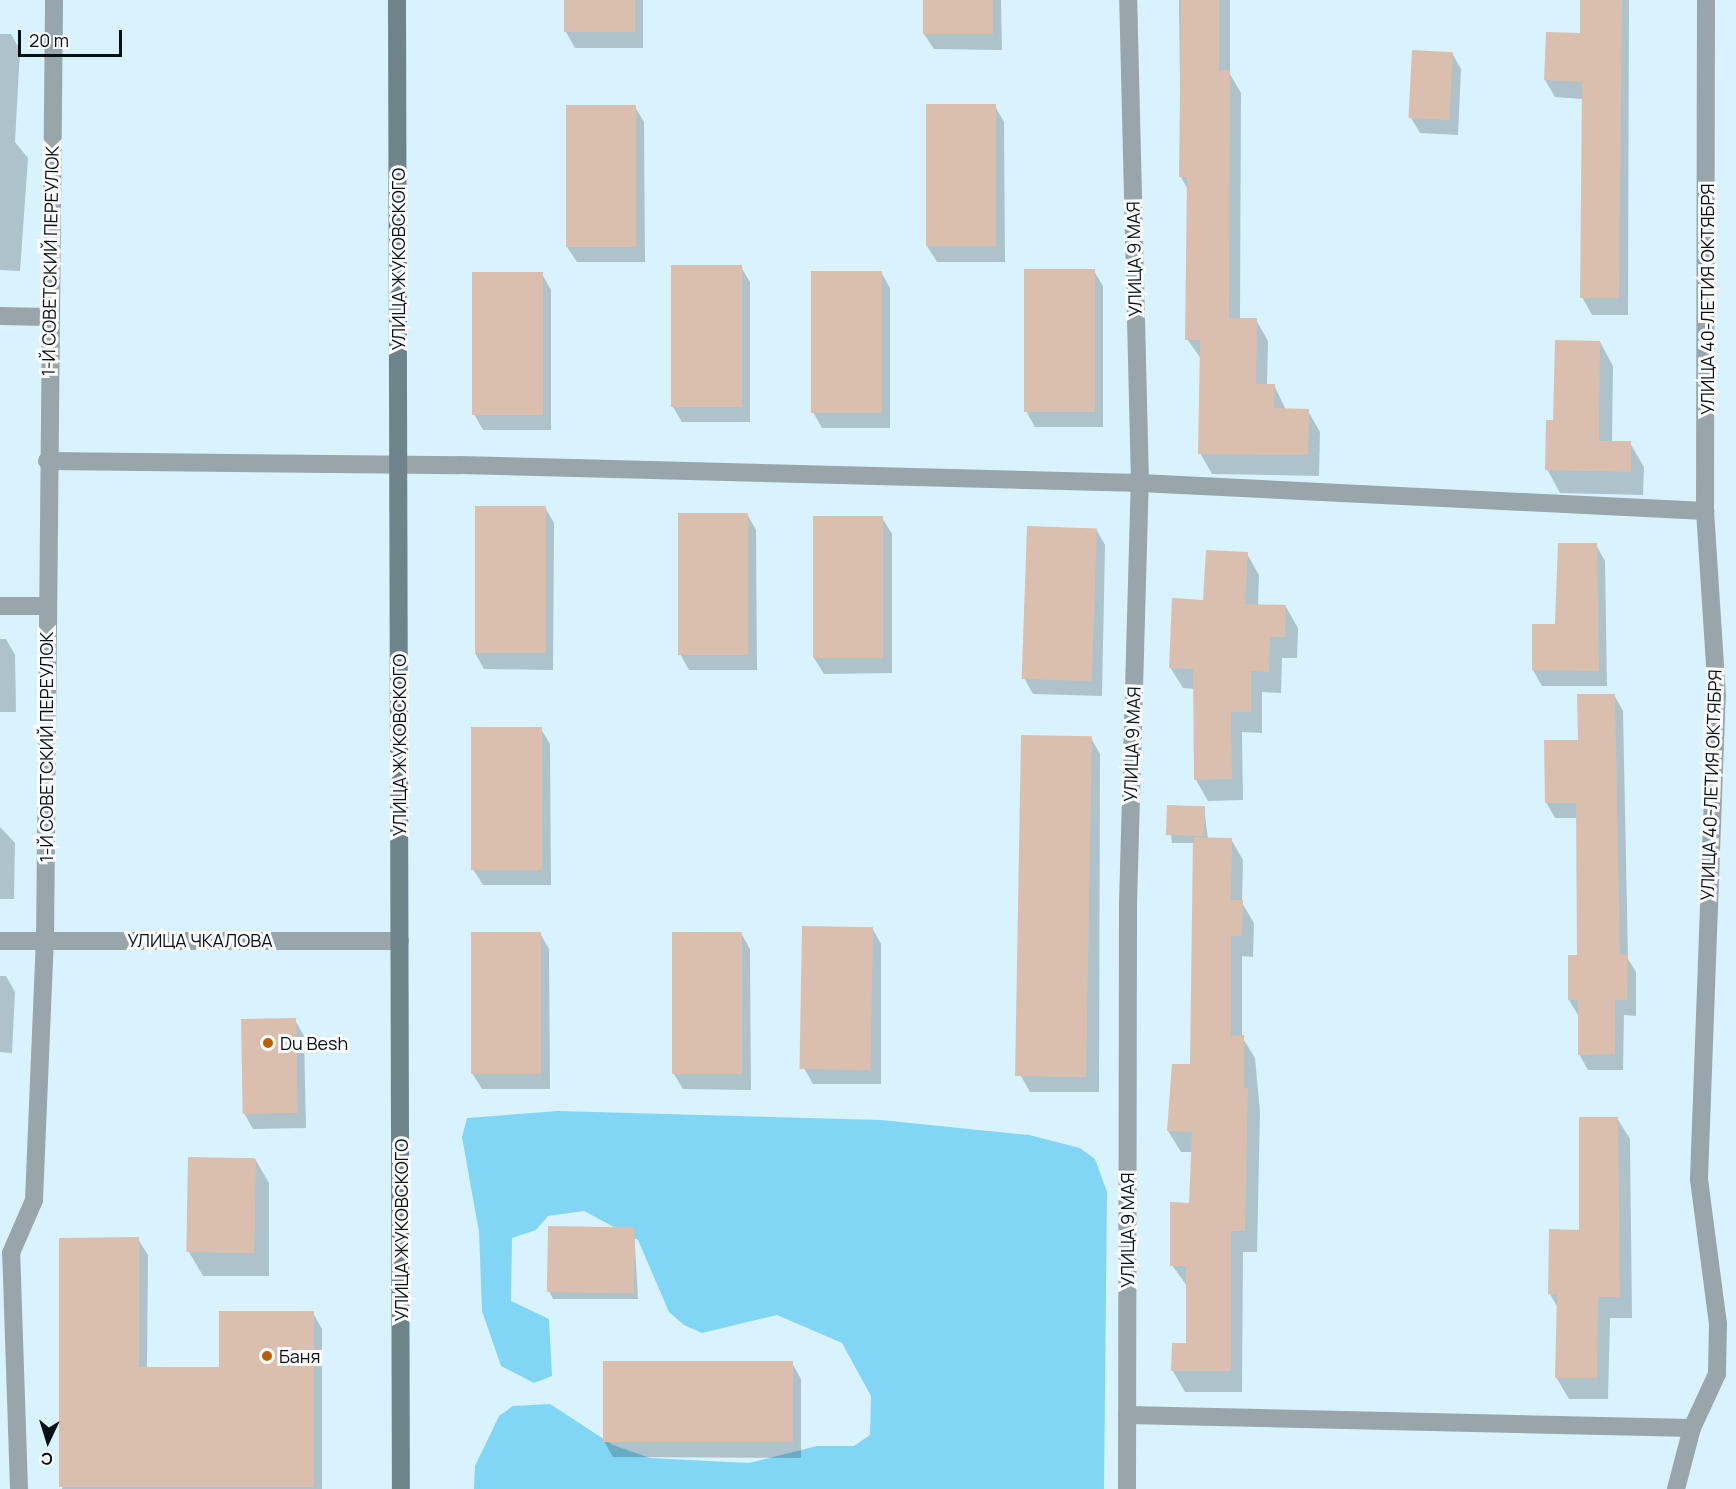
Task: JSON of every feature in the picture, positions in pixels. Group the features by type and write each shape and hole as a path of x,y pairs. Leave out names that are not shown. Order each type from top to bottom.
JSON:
{"street":[{"name":"1-Й СОВЕТСКИЙ ПЕРЕУЛОК","path":"19,1489 5,1253 34,1200 45,941 48,317 54,0"},
{"name":"УЛИЦА ЖУКОВСКОГО","path":"397,0 401,1489"},
{"name":"УЛИЦА 9 МАЯ","path":"1127,1489 1128,904 1140,483 1128,0"},
{"name":"УЛИЦА 40-ЛЕТИЯ ОКТЯБРЯ","path":"1676,1489 1692,1428 1717,1374 1718,1324 1699,1179 1717,696 1704,511 1706,0"},
{"path":"0,316 48,317"},
{"path":"47,461 398,464 1140,483 1704,511"},
{"path":"0,606 46,606"},
{"name":"УЛИЦА ЧКАЛОВА","path":"0,941 399,941"},
{"path":"1127,1415 1692,1428"}],"shaded area":[{"path":"558,1111 881,1120 1029,1135 1080,1148 1095,1159 1107,1192 1104,1489 474,1489 475,1466 499,1416 513,1406 550,1404 613,1445 650,1458 749,1463 817,1446 854,1446 870,1435 871,1396 842,1343 777,1315 702,1333 684,1325 669,1312 638,1240 584,1211 548,1216 536,1230 512,1238 511,1301 549,1319 552,1376 534,1383 501,1366 482,1311 479,1232 462,1137 467,1118"}],"building":[{"path":"564,0 635,0 635,32 564,32"},
{"path":"923,0 993,0 993,34 923,34"},
{"path":"1181,0 1219,0 1219,70 1230,70 1229,318 1257,318 1256,384 1275,384 1274,408 1309,409 1308,455 1198,454 1200,340 1185,340 1187,177 1179,177"},
{"path":"1580,0 1622,0 1619,298 1580,298 1582,82 1544,80 1546,32 1580,33"},
{"path":"1412,50 1453,52 1449,120 1408,118"},
{"path":"926,104 996,104 996,246 926,246"},
{"path":"566,105 636,105 636,247 566,247"},
{"path":"671,265 742,265 742,407 671,407"},
{"path":"1024,269 1095,269 1095,412 1024,412"},
{"path":"811,271 882,271 882,413 811,413"},
{"path":"472,272 543,272 543,415 472,415"},
{"path":"1555,340 1600,341 1599,441 1631,441 1631,472 1545,470 1546,420 1553,420"},
{"path":"475,506 546,506 546,653 475,653"},
{"path":"678,513 748,513 748,655 678,655"},
{"path":"813,516 883,516 883,658 813,658"},
{"path":"1027,526 1097,528 1092,681 1022,679"},
{"path":"1558,543 1597,543 1599,671 1532,670 1532,624 1555,624"},
{"path":"1206,550 1248,552 1245,604 1286,605 1285,637 1270,637 1269,672 1251,671 1251,712 1231,712 1232,779 1194,780 1193,669 1169,668 1172,598 1203,600"},
{"path":"1577,694 1615,694 1620,955 1628,955 1627,1000 1615,1000 1615,1054 1578,1055 1578,1000 1568,1000 1568,955 1577,955 1576,803 1545,803 1544,740 1578,740"},
{"path":"471,727 542,727 542,870 471,870"},
{"path":"1021,735 1092,736 1086,1077 1015,1076"},
{"path":"1167,805 1205,806 1204,836 1166,835"},
{"path":"1193,837 1232,838 1231,900 1243,900 1242,936 1231,936 1231,1036 1244,1035 1244,1088 1248,1088 1245,1231 1231,1231 1231,1371 1171,1371 1172,1343 1186,1343 1186,1266 1170,1266 1170,1202 1189,1203 1192,1132 1167,1131 1172,1064 1190,1064"},
{"path":"802,926 873,927 870,1070 800,1069"},
{"path":"471,932 541,932 541,1074 471,1074"},
{"path":"672,932 742,932 742,1074 672,1074"},
{"path":"296,1018 298,1113 243,1114 241,1019"},
{"path":"1579,1117 1618,1117 1620,1297 1598,1297 1597,1378 1555,1378 1557,1294 1548,1294 1549,1229 1579,1230"},
{"path":"188,1157 256,1158 254,1253 186,1252"},
{"path":"548,1226 635,1228 634,1294 547,1292"},
{"name":"Баня","path":"139,1237 139,1367 219,1367 219,1311 314,1311 314,1487 59,1487 59,1238"},
{"path":"603,1361 793,1361 793,1442 603,1442"}],"place":[{"name":"Du Besh","path":"268,1043"},
{"name":"Баня","path":"267,1356"}]}
